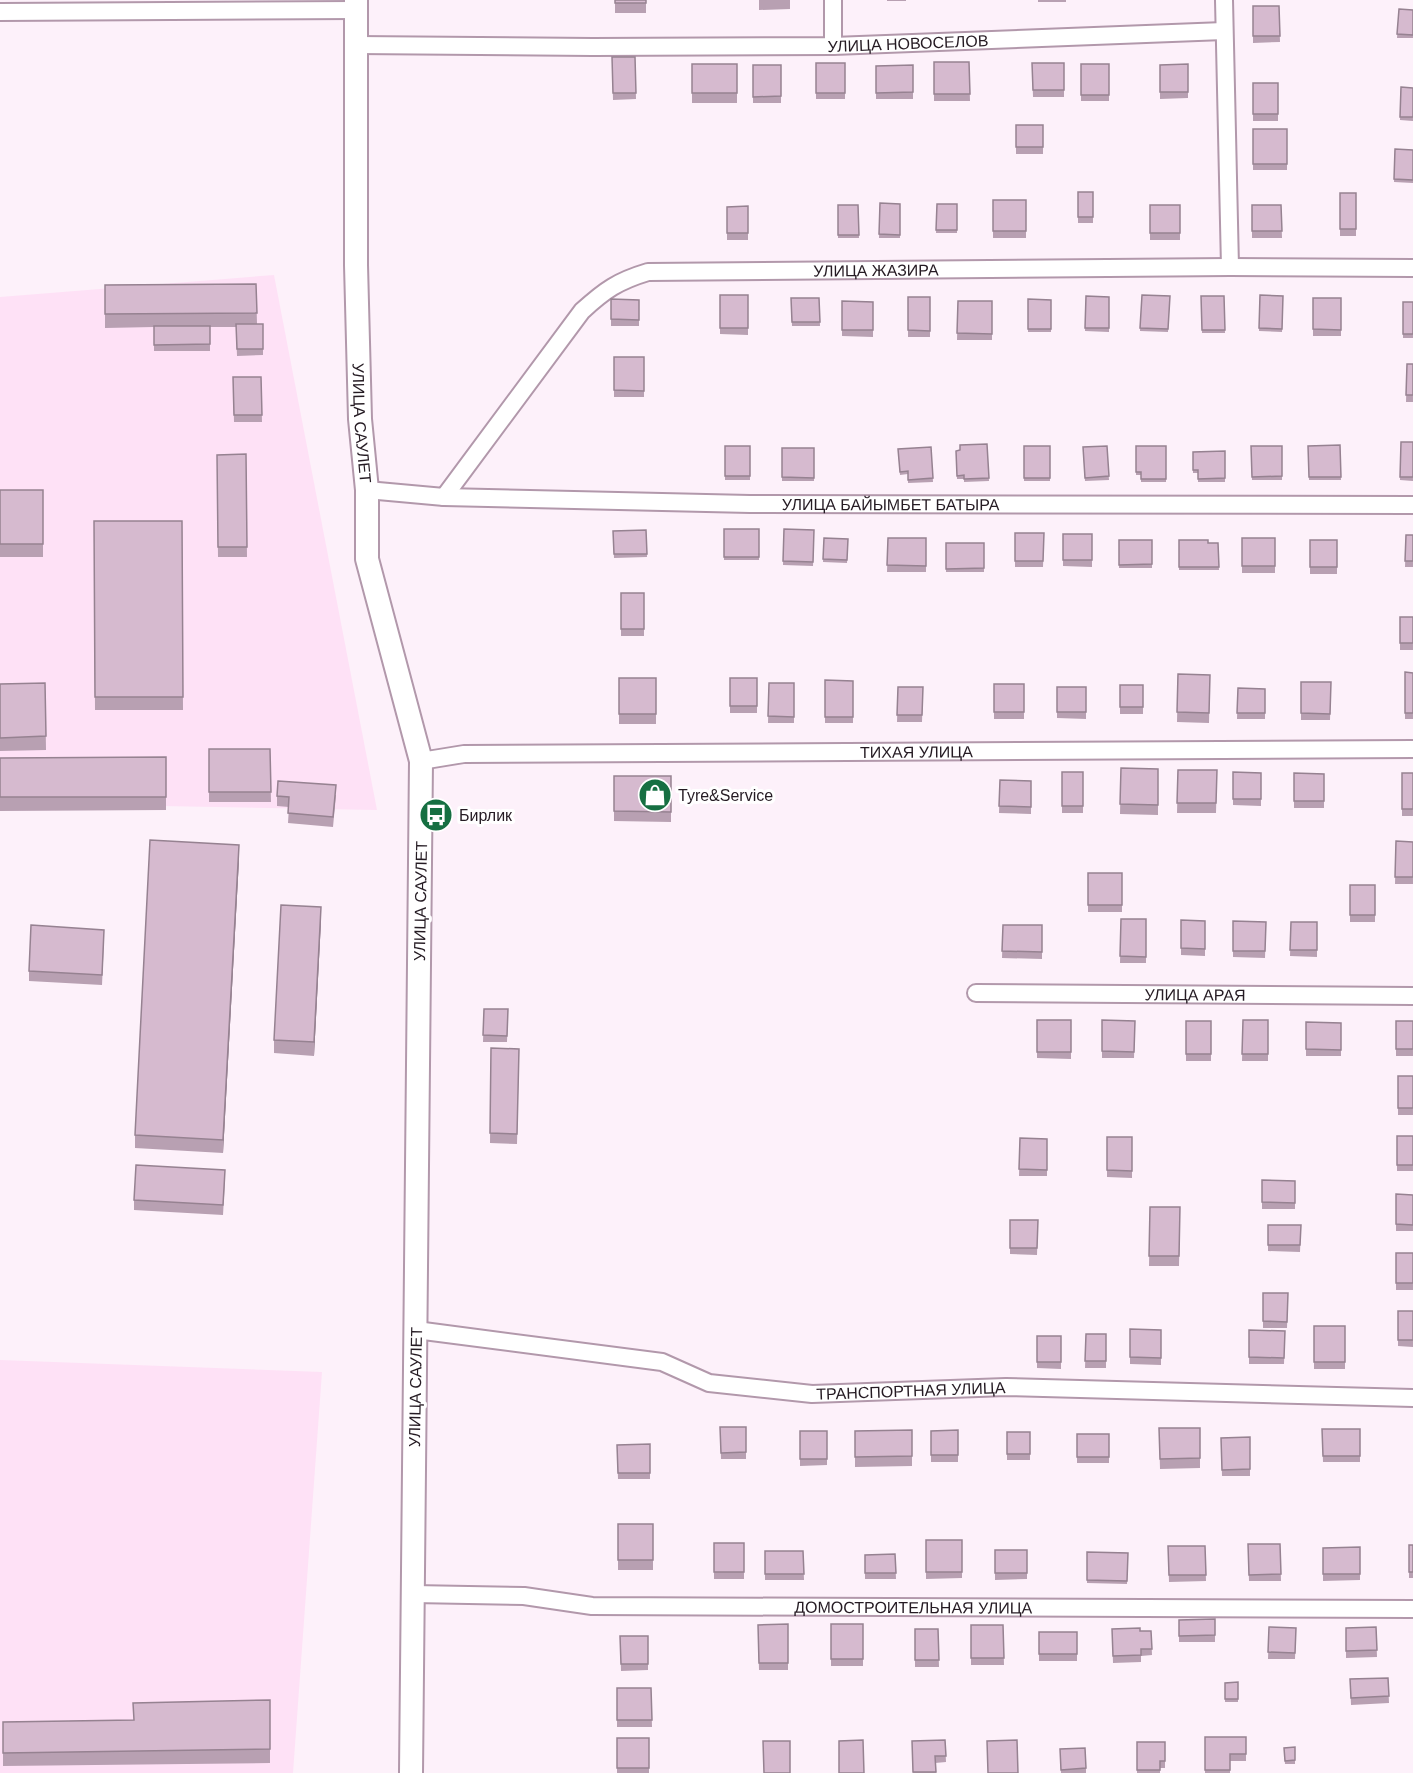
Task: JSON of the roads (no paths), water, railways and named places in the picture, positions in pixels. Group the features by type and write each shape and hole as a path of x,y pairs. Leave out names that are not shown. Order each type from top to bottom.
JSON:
{"street":[{"path":"833,0 833,46"},
{"path":"1224,0 1230,267"},
{"path":"0,12 356,5"},
{"name":"УЛИЦА САУЛЕТ","path":"356,5 356,265 360,419 367,489 367,559 421,761 411,1773"},
{"name":"УЛИЦА НОВОСЕЛОВ","path":"356,45 833,46 1224,31"},
{"name":"УЛИЦА ЖАЗИРА","path":"444,497 582,311 600,294 623,280 648,272 1230,267 1413,268"},
{"name":"УЛИЦА БАЙЫМБЕТ БАТЫРА","path":"367,489 444,497 750,504 1413,506"},
{"name":"ТИХАЯ УЛИЦА","path":"421,761 464,754 1413,749"},
{"name":"УЛИЦА АРАЯ","path":"976,993 1413,996"},
{"name":"ТРАНСПОРТНАЯ УЛИЦА","path":"416,1330 662,1362 709,1383 812,1394 1006,1387 1413,1398"},
{"name":"ДОМОСТРОИТЕЛЬНАЯ УЛИЦА","path":"413,1594 524,1596 592,1606 1413,1609"}],"place":[{"name":"Tyre&Service","path":"655,795"},
{"name":"Бирлик","path":"436,815"}]}
